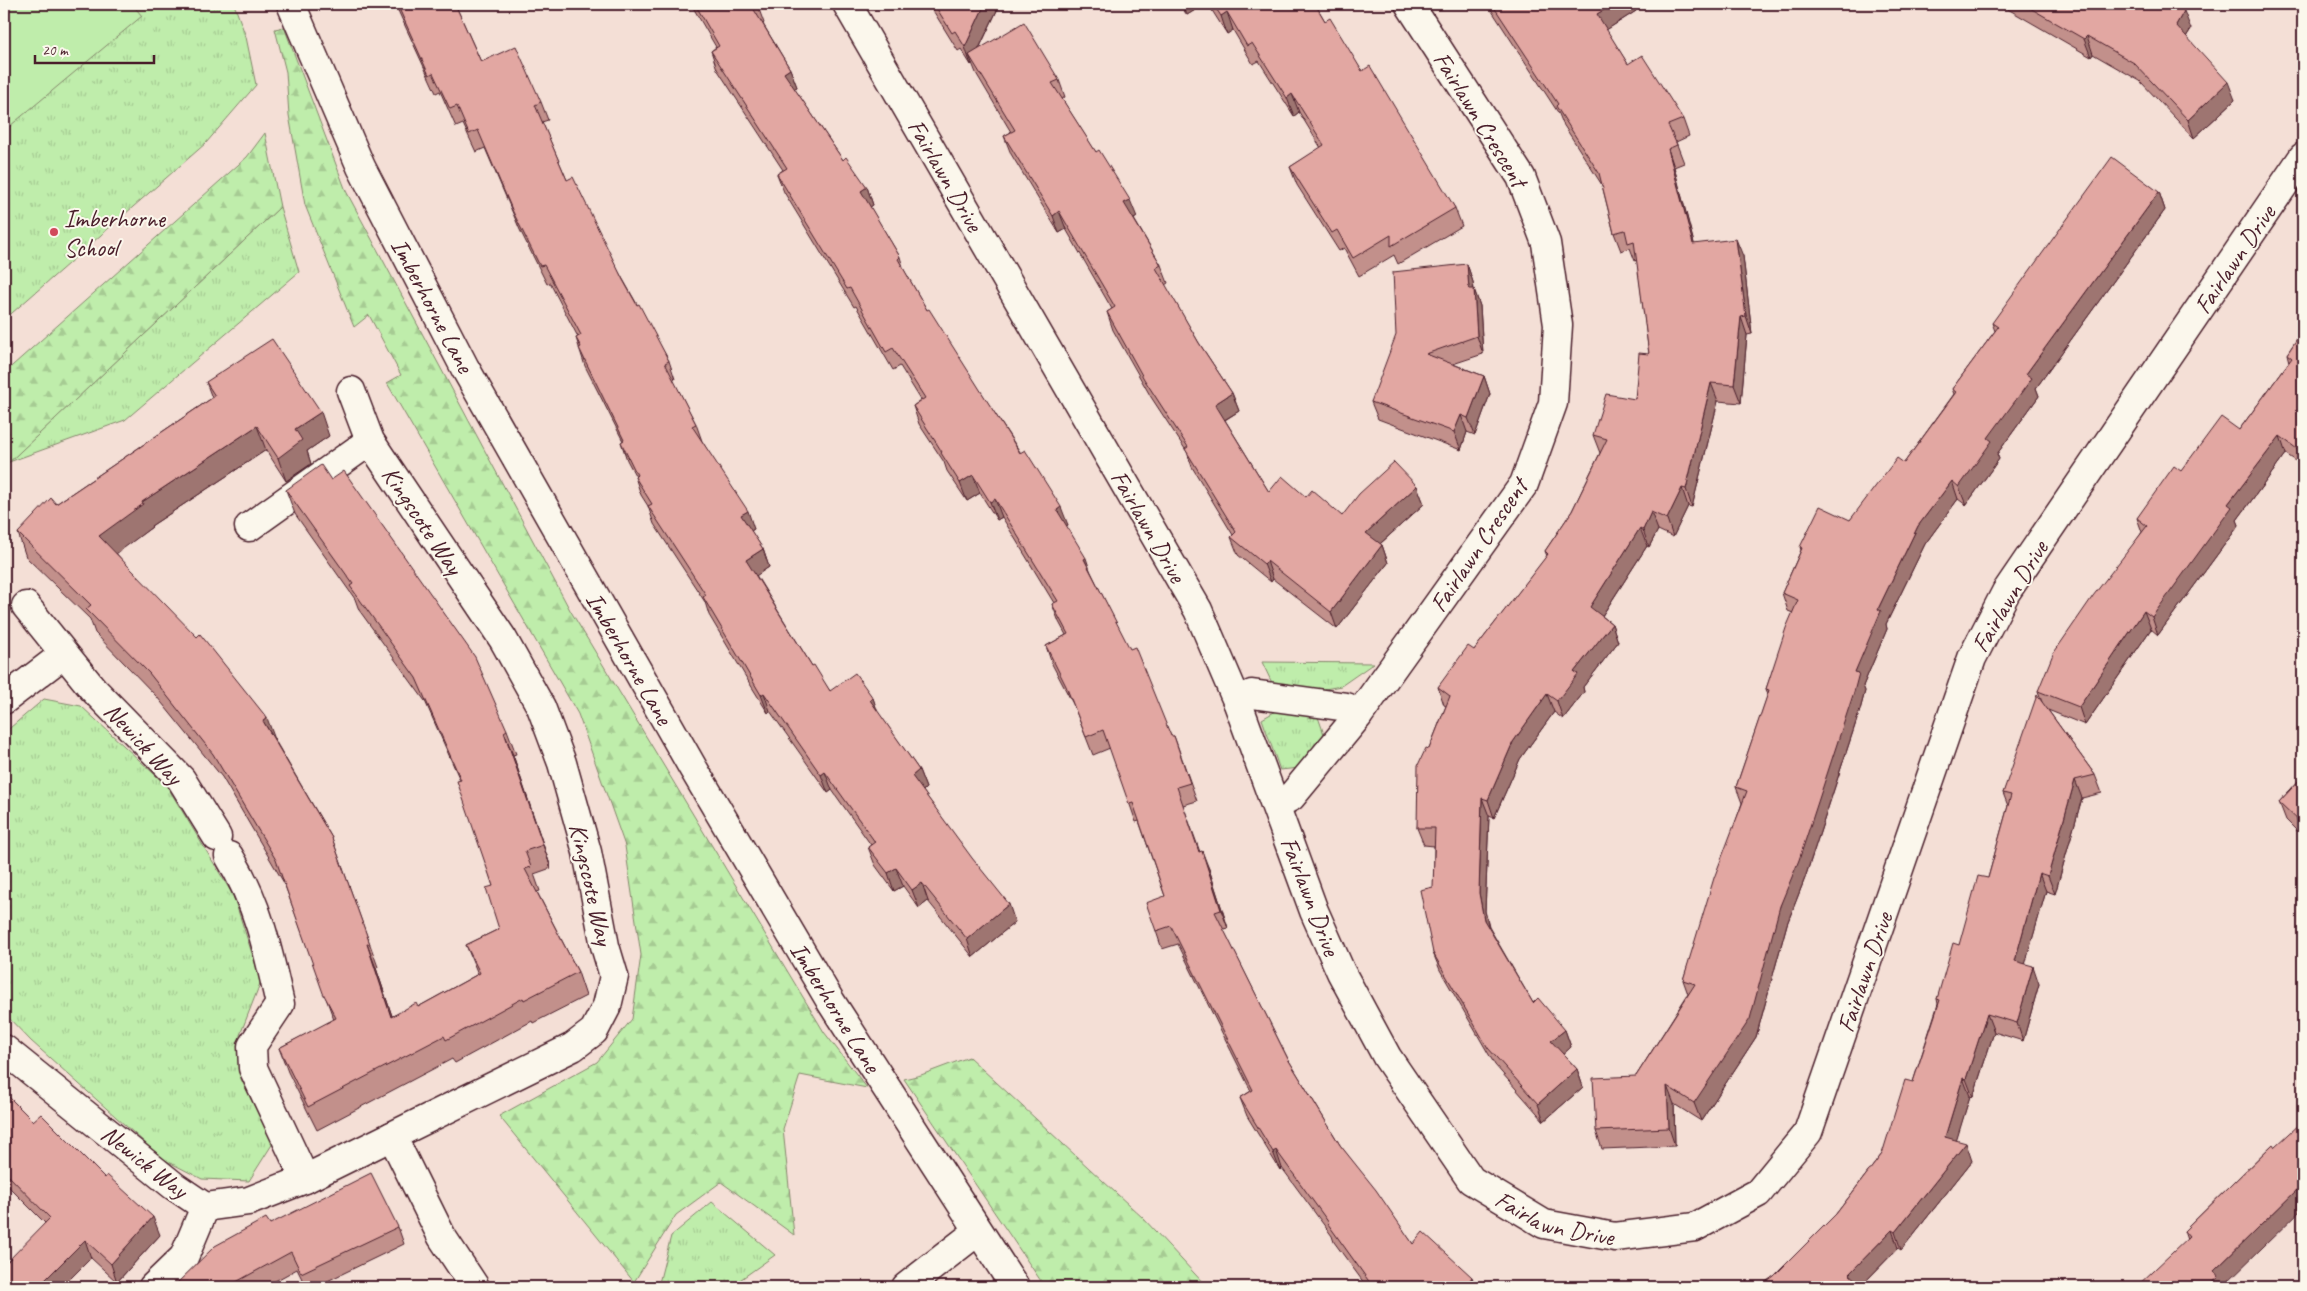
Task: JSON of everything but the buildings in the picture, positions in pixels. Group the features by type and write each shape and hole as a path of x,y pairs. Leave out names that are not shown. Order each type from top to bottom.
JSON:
{"street":[{"name":"Imberhorne Lane","path":"291,4 361,167 465,368 688,760 831,1002 1015,1287"},
{"name":"Fairlawn Drive","path":"847,4 1198,610 1237,701 1314,911 1341,972 1387,1058 1471,1180 1544,1224 1615,1237 1695,1227 1758,1193 1808,1132 1972,658 2006,592 2303,157"},
{"name":"Fairlawn Crescent","path":"1276,805 1290,797 1358,716 1524,484 1553,403 1558,325 1546,243 1521,177 1409,4"},
{"name":"Kingscote Way","path":"351,390 370,440 502,639 541,707 562,763 587,852 605,946 614,976 607,1006 594,1031 573,1047 392,1136"},
{"path":"249,527 370,440"},
{"name":"Newick Way","path":"26,606 93,690 182,780 246,883 268,947 280,1004 252,1046 253,1068 305,1179"},
{"path":"4,700 64,654"},
{"path":"1237,701 1252,694 1347,707 1358,716"},
{"name":"Newick Way","path":"4,1049 174,1186 206,1207 249,1201 305,1179 392,1136"},
{"path":"392,1136 442,1236 475,1287"},
{"path":"153,1287 184,1257 206,1207"},
{"path":"906,1287 978,1231"}],"green space":[{"name":"Imberhorne School","path":"4,4 234,4 246,37 256,85 206,143 4,320"},
{"path":"4,4 132,4 142,16 4,131"},
{"path":"284,27 346,191 570,610 824,1032 867,1088 800,1075 783,1129 794,1235 721,1182 676,1215 634,1282 499,1116 597,1062 632,1019 641,955 625,846 578,714 387,383 401,375 369,315 354,327 305,205 289,115 286,72 275,29"},
{"path":"265,133 280,207 4,467 4,373 247,157"},
{"path":"280,207 299,272 125,420 9,462"},
{"path":"1262,662 1374,663 1341,686 1303,693 1273,685"},
{"path":"44,699 81,706 167,786 233,895 261,981 240,1035 241,1079 273,1143 249,1181 202,1179 163,1159 31,1041 4,1013 4,733"},
{"path":"1276,711 1318,717 1324,734 1300,768 1280,770 1262,719"},
{"path":"969,1057 1143,1218 1207,1287 1045,1287 904,1079 921,1075"},
{"path":"712,1202 775,1255 730,1287 658,1287 671,1236"}],"place":[{"name":"Imberhorne School","path":"54,232"}]}
